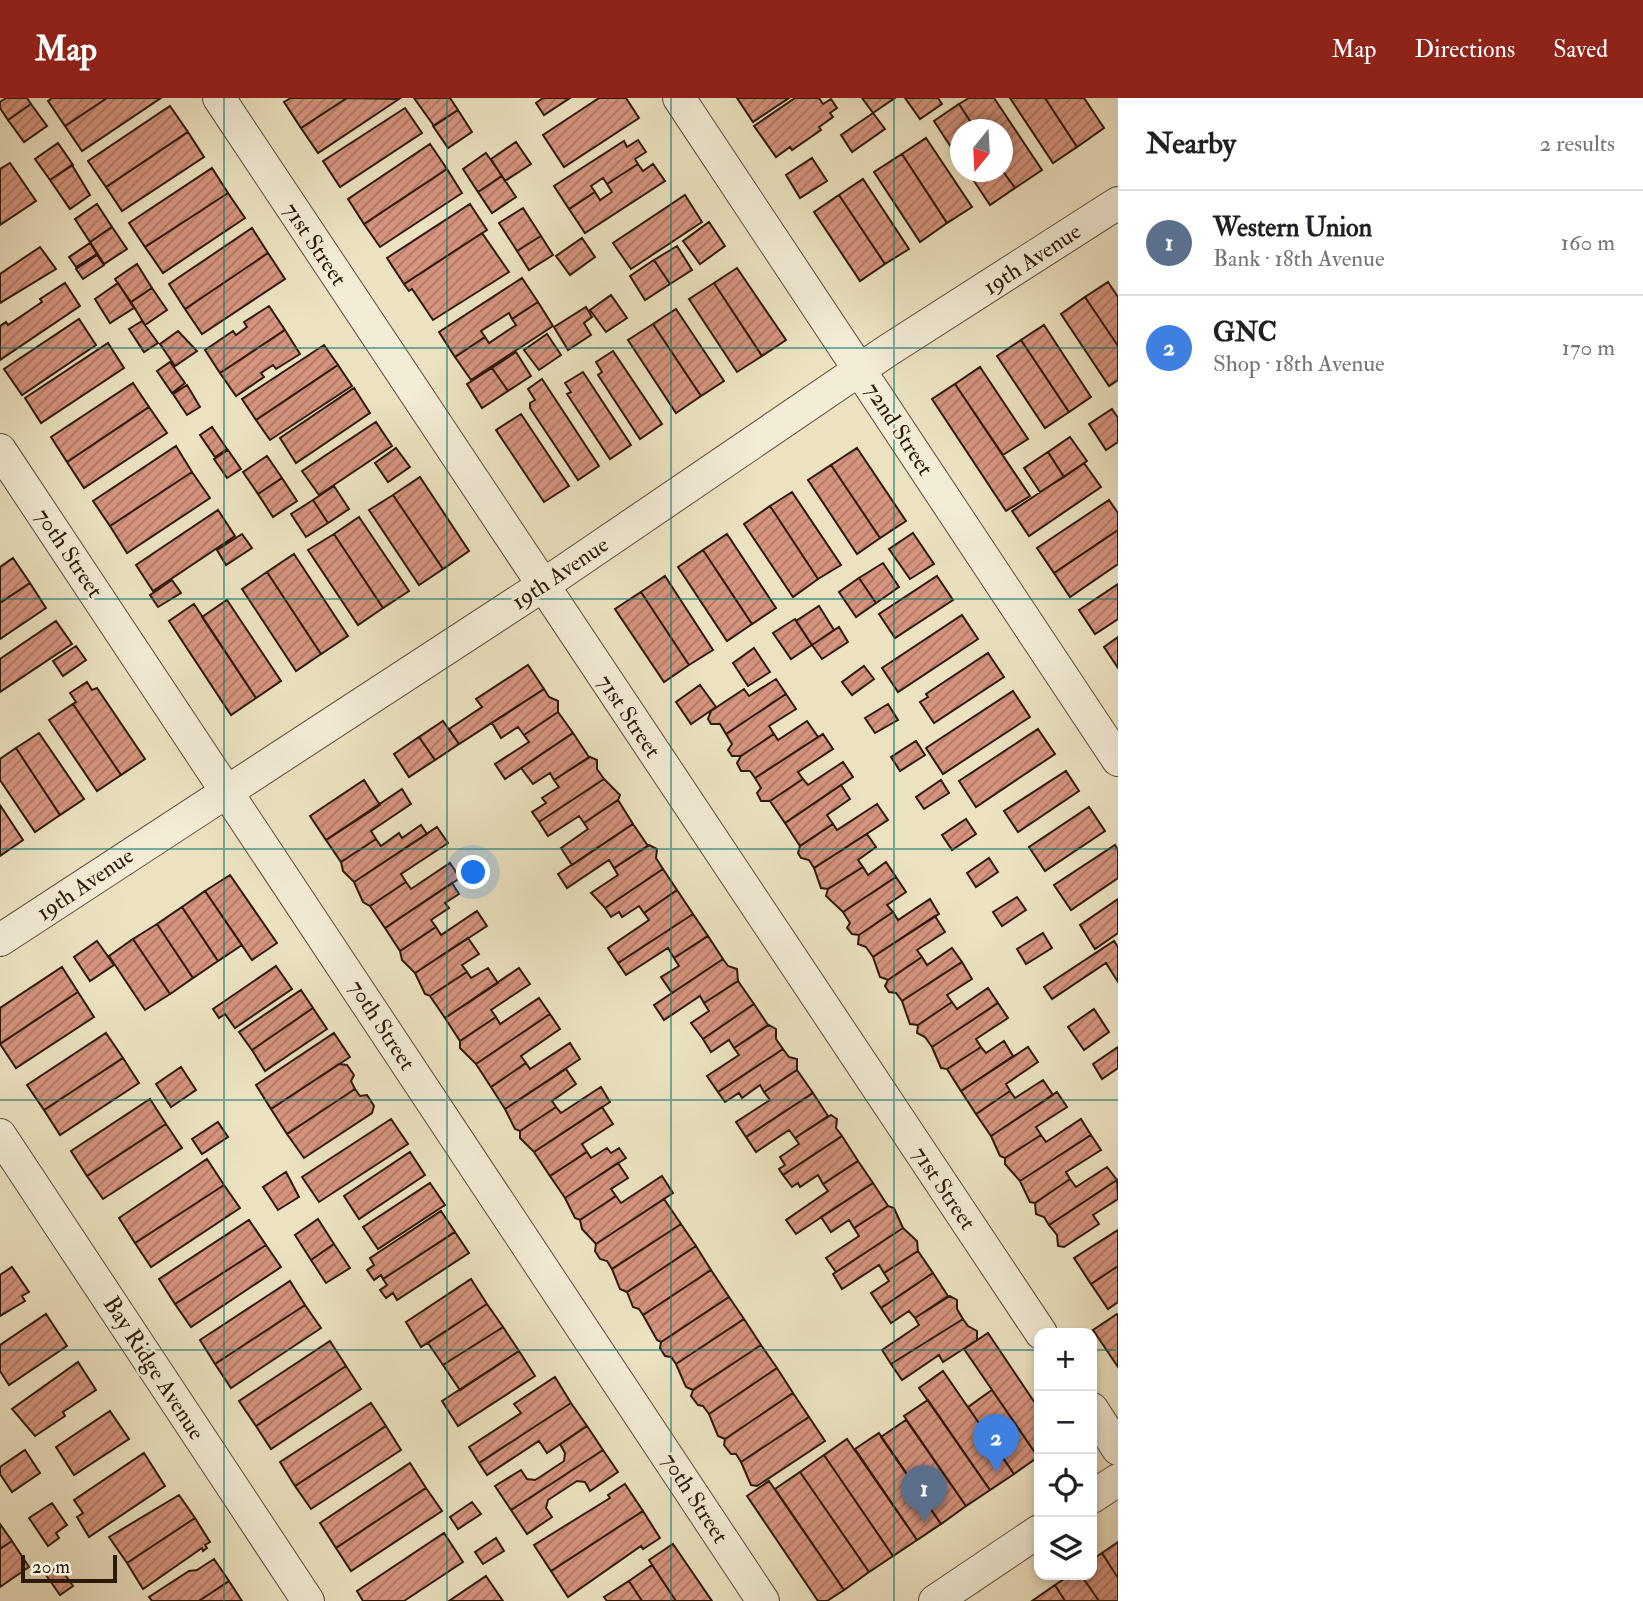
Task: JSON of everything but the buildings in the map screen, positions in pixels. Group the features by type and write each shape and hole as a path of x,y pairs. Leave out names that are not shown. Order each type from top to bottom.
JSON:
{"street":[{"name":"71st Street","path":"219,98 1038,1328"},
{"name":"72nd Street","path":"679,98 1118,760"},
{"name":"19th Avenue","path":"0,940 542,586 860,370 1118,203"},
{"name":"70th Street","path":"0,450 763,1601"},
{"name":"Bay Ridge Avenue","path":"0,1135 308,1601"},
{"path":"1097,1416 1118,1448"},
{"path":"1097,1494 1118,1480"},
{"path":"935,1601 1034,1534"}],"place":[{"name":"GNC","path":"996,1472"},
{"name":"Western Union","path":"924,1523"}]}
